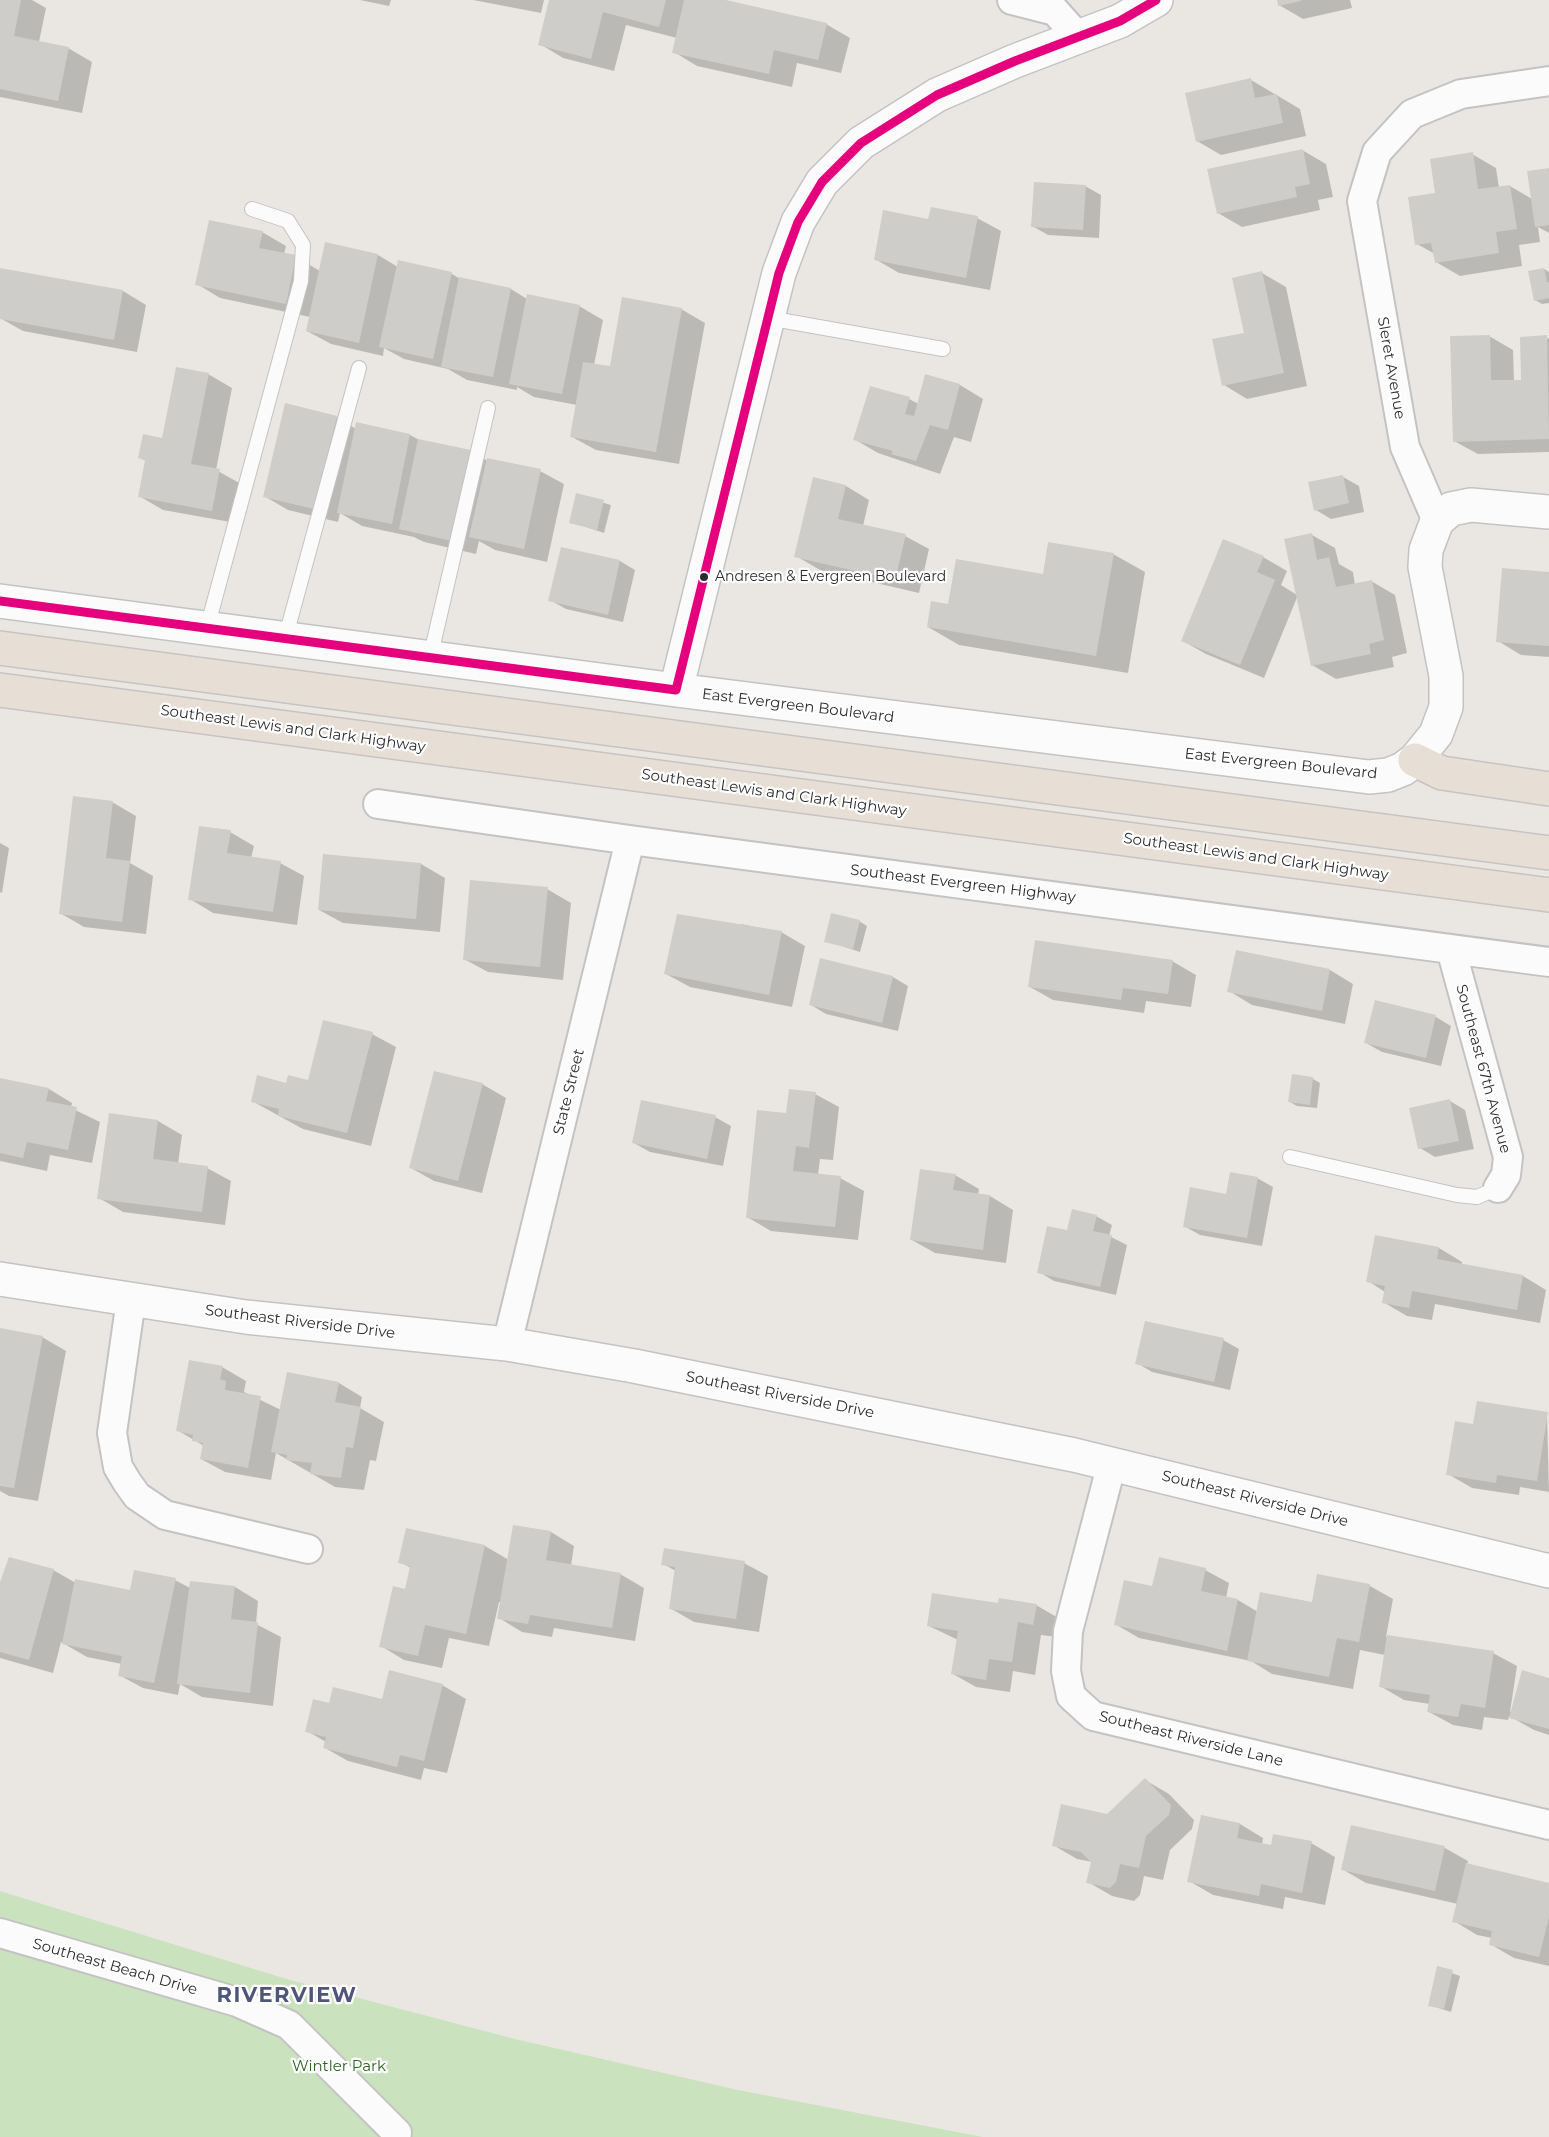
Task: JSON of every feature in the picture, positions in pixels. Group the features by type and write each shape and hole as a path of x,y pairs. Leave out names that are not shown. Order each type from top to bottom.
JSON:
{"highway":[{"path":"0,648 1549,853"},
{"name":"Southeast Lewis and Clark Highway","path":"0,690 1549,895"},
{"path":"1415,760 1442,773 1549,789"}],"street":[{"path":"1012,0 1055,11 1079,38"},
{"path":"676,690 779,273 798,222 822,182 861,142 937,95 1120,21 1156,0"},
{"name":"Sleret Avenue","path":"1437,522 1405,447 1362,201 1377,152 1412,114 1461,94 1549,81"},
{"path":"1415,760 1436,734 1446,707 1446,676 1425,567 1426,550 1437,522 1451,509 1471,505 1549,512"},
{"name":"East Evergreen Boulevard","path":"0,601 676,690 1369,777 1389,775 1415,760"},
{"name":"Southeast Evergreen Highway","path":"378,804 630,840 1549,962"},
{"name":"State Street","path":"507,1344 630,840"},
{"name":"Southeast 67th Avenue","path":"1451,948 1508,1157 1506,1176 1498,1188"},
{"name":"Southeast Riverside Drive","path":"0,1279 246,1317 507,1344 799,1398 1112,1463 1549,1571"},
{"path":"131,1300 112,1434 116,1459 127,1482 144,1501 165,1515 308,1550"},
{"name":"Southeast Riverside Lane","path":"1112,1463 1068,1631 1066,1671 1071,1696 1093,1716 1549,1825"},
{"name":"Southeast Beach Drive","path":"0,1933 237,2002 289,2025 397,2133"}],"lane":[{"path":"207,628 301,281 303,245 288,220 252,209"},
{"path":"768,318 943,349"},
{"path":"285,639 359,368"},
{"path":"430,658 488,408"},
{"path":"1290,1157 1457,1195 1477,1197 1498,1188"}],"green space":[{"name":"Wintler Park","path":"0,1891 290,1980 515,2039 738,2090 983,2137 0,2137"}],"building":[{"path":"0,0 21,0 14,36 69,47 58,101 0,89"},
{"path":"549,0 666,0 659,27 603,12 591,59 538,45"},
{"path":"684,0 726,0 827,23 818,60 774,50 769,74 672,53"},
{"path":"1277,0 1301,0 1301,1 1278,6"},
{"path":"1251,78 1255,98 1277,94 1283,123 1196,142 1185,93"},
{"path":"1303,149 1310,184 1295,187 1297,197 1217,214 1207,169"},
{"path":"1473,152 1478,189 1510,185 1517,229 1496,232 1499,253 1435,263 1431,243 1415,245 1408,197 1435,193 1430,159"},
{"path":"1549,168 1549,225 1535,227 1527,171"},
{"path":"1034,182 1086,185 1083,230 1031,227"},
{"path":"931,207 978,216 966,278 874,260 883,210 928,219"},
{"path":"209,220 263,231 259,248 296,255 286,304 195,285"},
{"path":"325,242 378,254 359,343 306,331"},
{"path":"398,260 452,272 433,359 379,347"},
{"path":"0,268 123,290 114,340 0,319"},
{"path":"1544,268 1547,282 1549,282 1549,298 1534,301 1528,271"},
{"path":"1262,271 1284,373 1222,386 1212,339 1244,333 1232,278"},
{"path":"459,277 511,288 493,377 441,367"},
{"path":"527,294 580,305 562,394 509,384"},
{"path":"622,297 682,308 656,452 570,437 583,362 610,366"},
{"path":"1490,335 1491,380 1521,380 1520,337 1547,335 1549,439 1453,442 1450,336"},
{"path":"176,367 209,373 191,464 220,469 212,511 138,497 145,460 138,458 143,434 162,438"},
{"path":"925,374 960,384 948,430 930,425 916,461 891,454 893,451 853,440 870,386 910,397 905,414 914,416"},
{"path":"285,403 337,416 314,509 263,497"},
{"path":"356,422 410,434 392,524 337,513"},
{"path":"418,439 471,450 452,541 399,529"},
{"path":"487,458 541,469 524,549 469,537"},
{"path":"1343,475 1349,503 1314,511 1308,482"},
{"path":"813,477 846,485 838,519 906,534 895,580 794,557"},
{"path":"576,493 604,500 597,530 569,523"},
{"path":"1312,533 1317,560 1329,557 1336,587 1372,580 1384,640 1369,644 1371,654 1311,666 1284,539"},
{"path":"1223,539 1264,556 1257,572 1275,580 1240,665 1181,641"},
{"path":"1048,542 1114,553 1096,656 927,627 931,601 948,604 956,559 1043,574"},
{"path":"561,547 620,560 608,615 548,601"},
{"path":"1502,568 1549,572 1549,646 1496,642"},
{"path":"73,796 113,801 106,858 130,861 122,922 59,914"},
{"path":"199,826 231,830 227,853 281,861 273,912 188,900"},
{"path":"323,854 421,863 416,919 318,910"},
{"path":"470,880 548,887 540,967 463,960"},
{"path":"831,913 860,920 853,949 824,942"},
{"path":"677,914 782,931 769,995 664,974"},
{"path":"1035,940 1173,960 1168,994 1123,988 1121,1000 1028,987"},
{"path":"1236,950 1330,969 1322,1011 1227,992"},
{"path":"820,958 893,976 882,1023 809,1005"},
{"path":"1375,1000 1436,1015 1426,1058 1364,1043"},
{"path":"323,1020 373,1032 347,1133 278,1116 279,1109 251,1102 257,1075 286,1083 288,1075 308,1080"},
{"path":"434,1071 483,1083 458,1181 409,1168"},
{"path":"1292,1074 1313,1077 1310,1105 1288,1102"},
{"path":"0,1078 49,1088 46,1101 77,1107 68,1150 27,1142 23,1158 0,1153"},
{"path":"789,1089 816,1092 809,1148 796,1146 793,1171 841,1176 835,1227 746,1218 757,1110 786,1113"},
{"path":"1450,1099 1459,1141 1418,1149 1409,1108"},
{"path":"641,1100 716,1115 707,1159 632,1143"},
{"path":"109,1113 158,1120 153,1159 208,1166 202,1212 97,1199"},
{"path":"920,1169 956,1174 953,1190 990,1195 983,1250 910,1240"},
{"path":"1230,1172 1258,1177 1247,1238 1183,1227 1190,1187 1226,1194"},
{"path":"1072,1209 1097,1215 1093,1231 1112,1235 1100,1287 1037,1273 1047,1226 1067,1230"},
{"path":"1375,1235 1439,1247 1437,1259 1523,1275 1517,1310 1412,1291 1409,1308 1382,1303 1385,1286 1366,1282"},
{"path":"1145,1321 1224,1338 1214,1382 1135,1364"},
{"path":"0,1328 43,1336 14,1488 0,1486"},
{"path":"189,1360 223,1366 220,1379 226,1381 225,1390 261,1396 248,1468 200,1459 203,1443 192,1441 193,1435 176,1431"},
{"path":"287,1372 339,1382 335,1402 361,1407 353,1448 346,1447 341,1478 310,1474 312,1463 286,1460 287,1455 271,1452"},
{"path":"1477,1401 1548,1412 1537,1481 1497,1475 1496,1483 1446,1475 1455,1421 1473,1424"},
{"path":"513,1525 551,1531 546,1560 621,1573 612,1628 530,1615 528,1624 497,1619"},
{"path":"406,1528 485,1545 466,1634 425,1625 418,1656 379,1647 393,1586 405,1589 410,1566 398,1563"},
{"path":"664,1548 745,1561 736,1619 669,1609 675,1567 661,1565"},
{"path":"9,1557 54,1569 29,1660 0,1652 0,1582"},
{"path":"1159,1557 1206,1568 1201,1591 1238,1599 1227,1651 1114,1625 1124,1580 1152,1586"},
{"path":"134,1570 176,1578 154,1683 118,1676 122,1656 62,1644 75,1579 130,1590"},
{"path":"1317,1574 1370,1584 1359,1642 1337,1638 1329,1677 1247,1661 1260,1592 1312,1602"},
{"path":"190,1581 235,1586 231,1619 258,1622 250,1693 177,1684"},
{"path":"932,1593 998,1603 999,1598 1037,1604 1033,1625 1018,1622 1012,1662 989,1659 986,1680 951,1674 958,1631 927,1626"},
{"path":"1387,1635 1494,1651 1485,1708 1461,1704 1458,1717 1427,1712 1430,1695 1379,1687"},
{"path":"389,1670 443,1684 424,1761 400,1755 397,1767 323,1748 326,1737 305,1732 313,1699 329,1703 333,1687 382,1699"},
{"path":"1522,1670 1549,1678 1549,1729 1509,1718"},
{"path":"1145,1778 1171,1805 1169,1815 1146,1836 1139,1868 1120,1864 1116,1882 1110,1888 1086,1883 1091,1862 1081,1852 1052,1846 1061,1804 1107,1814"},
{"path":"1201,1815 1240,1823 1237,1838 1271,1845 1273,1834 1312,1841 1302,1893 1261,1884 1259,1896 1187,1882"},
{"path":"1351,1825 1445,1846 1435,1891 1341,1870"},
{"path":"1466,1863 1549,1883 1549,1917 1539,1957 1489,1945 1492,1931 1452,1922"},
{"path":"1437,1966 1453,1970 1444,2009 1428,2006"}],"transit line":[{"path":"676,690 779,273 798,222 822,182 861,143 937,95 1015,61 1120,21 1156,0"},
{"path":"0,601 676,690"}],"place":[{"name":"Andresen & Evergreen Boulevard","path":"704,577"}],"district":[{"name":"RIVERVIEW","path":"287,1996"}]}
